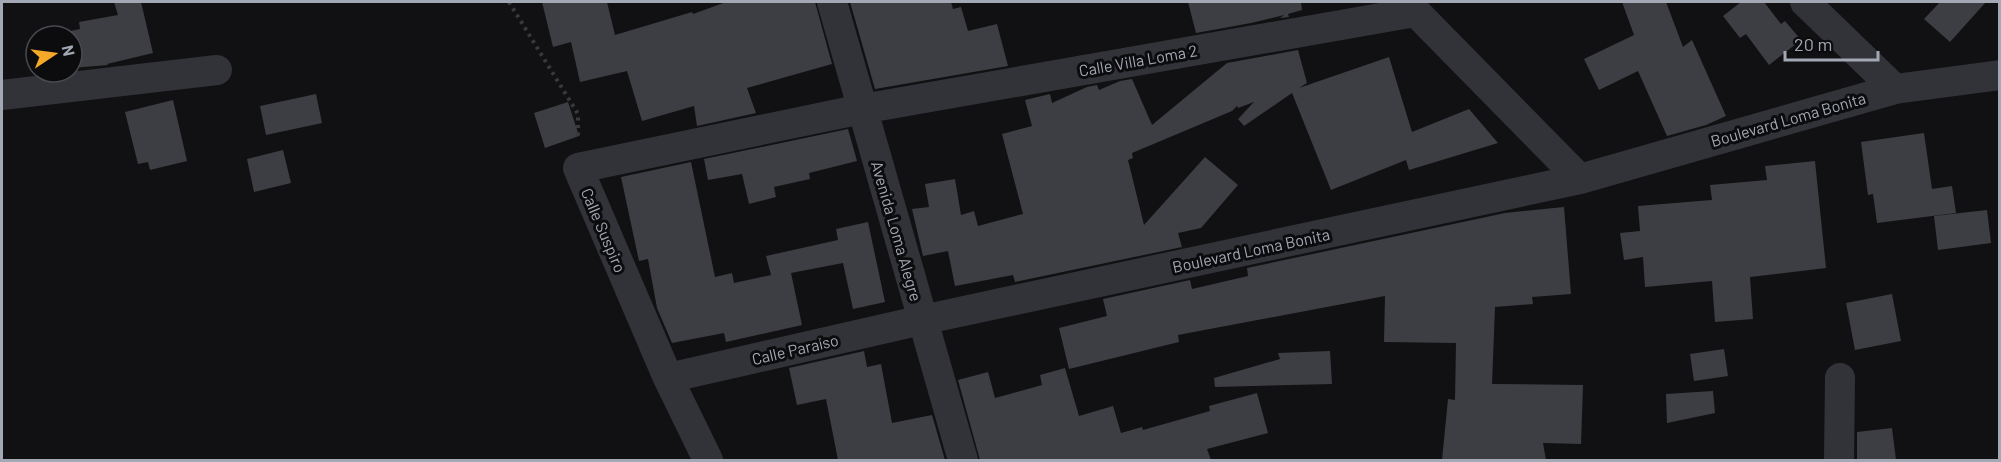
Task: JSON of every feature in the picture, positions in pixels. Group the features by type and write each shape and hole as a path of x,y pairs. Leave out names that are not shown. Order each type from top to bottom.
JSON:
{"street":[{"name":"Avenida Loma Alegre","path":"832,2 963,460"},
{"path":"1805,2 1894,89"},
{"name":"Calle Villa Loma 2","path":"578,168 862,109 1410,7"},
{"path":"1410,7 1580,179"},
{"path":"2,95 217,70"},
{"name":"Boulevard Loma Bonita","path":"922,320 1580,179 1894,89 2000,75"},
{"name":"Calle Suspiro","path":"578,168 668,378 708,460"},
{"name":"Calle Paraíso","path":"668,378 922,320"},
{"path":"1839,460 1840,378"}],"path":[{"name":"Calle Suspiro","path":"509,2 578,114 578,168"}],"building":[{"path":"114,2 141,2 153,53 108,65 84,67 84,24 79,22 118,15"},
{"path":"542,2 607,2 615,35 692,12 693,14 726,2 815,2 832,64 747,88 756,113 697,126 694,106 642,121 627,71 580,82 571,42 553,47"},
{"path":"850,2 951,2 953,9 961,7 968,31 997,24 1008,66 875,89"},
{"path":"1188,2 1301,2 1302,10 1288,14 1289,17 1280,18 1284,15 1196,33"},
{"path":"1622,2 1666,2 1683,47 1692,40 1726,116 1706,125 1667,136 1638,71 1599,90 1584,59 1634,35"},
{"path":"1741,2 1764,2 1781,24 1785,21 1801,40 1769,65 1746,34 1740,38 1723,16"},
{"path":"1940,2 1986,2 1950,42 1924,19"},
{"path":"1298,50 1307,83 1299,88 1389,57 1412,132 1469,109 1498,143 1409,170 1406,160 1331,190 1292,93 1244,126 1238,119 1254,102 1238,108 1237,106 1232,111 1132,153 1133,158 1128,160 1144,225 1205,157 1238,185 1201,228 1178,233 1182,247 1015,282 1013,275 955,286 948,251 923,256 912,209 929,207 925,184 955,179 961,215 974,211 978,226 1023,214 1002,134 1032,126 1025,100 1050,94 1052,103 1087,87 1097,85 1099,90 1120,81 1132,79 1152,125 1227,63"},
{"path":"316,94 322,123 266,135 260,106"},
{"path":"173,100 187,161 150,170 148,162 138,164 125,112"},
{"path":"568,102 579,136 545,148 534,113"},
{"path":"848,129 857,161 809,173 810,179 774,187 776,197 749,204 742,174 708,180 704,159"},
{"path":"1924,133 1932,189 1952,186 1956,213 1877,223 1873,194 1868,195 1861,142"},
{"path":"283,150 291,183 254,192 247,159"},
{"path":"1815,161 1826,268 1750,277 1753,319 1715,322 1712,281 1645,287 1643,257 1624,260 1620,233 1640,231 1638,206 1712,200 1710,185 1767,180 1765,166"},
{"path":"691,162 715,277 732,273 734,283 771,275 766,256 838,240 836,229 868,222 885,302 853,309 843,263 791,273 802,325 726,342 724,333 672,343 657,308 648,259 639,261 621,177"},
{"path":"1564,207 1571,294 1532,297 1533,304 1495,307 1492,384 1583,385 1581,444 1543,443 1546,460 1442,460 1448,399 1455,400 1456,343 1384,342 1385,296 1178,335 1179,342 1069,369 1059,328 1107,316 1103,299 1190,280 1192,289 1248,276 1247,268 1505,213"},
{"path":"1987,210 1991,243 1938,250 1934,216"},
{"path":"1892,294 1901,341 1855,350 1846,303"},
{"path":"1724,349 1728,376 1694,381 1690,354"},
{"path":"864,351 867,367 881,364 892,423 932,415 945,460 838,460 826,399 797,405 789,368"},
{"path":"1330,351 1332,384 1215,387 1214,378 1280,359 1278,353"},
{"path":"1065,368 1079,416 1113,406 1121,433 1142,427 1143,430 1210,411 1209,406 1257,393 1268,433 1207,449 1211,460 980,460 958,380 988,372 995,398 1042,385 1040,375"},
{"path":"1713,391 1715,413 1667,423 1666,394"},
{"path":"1892,428 1896,460 1857,460 1857,432"}]}
